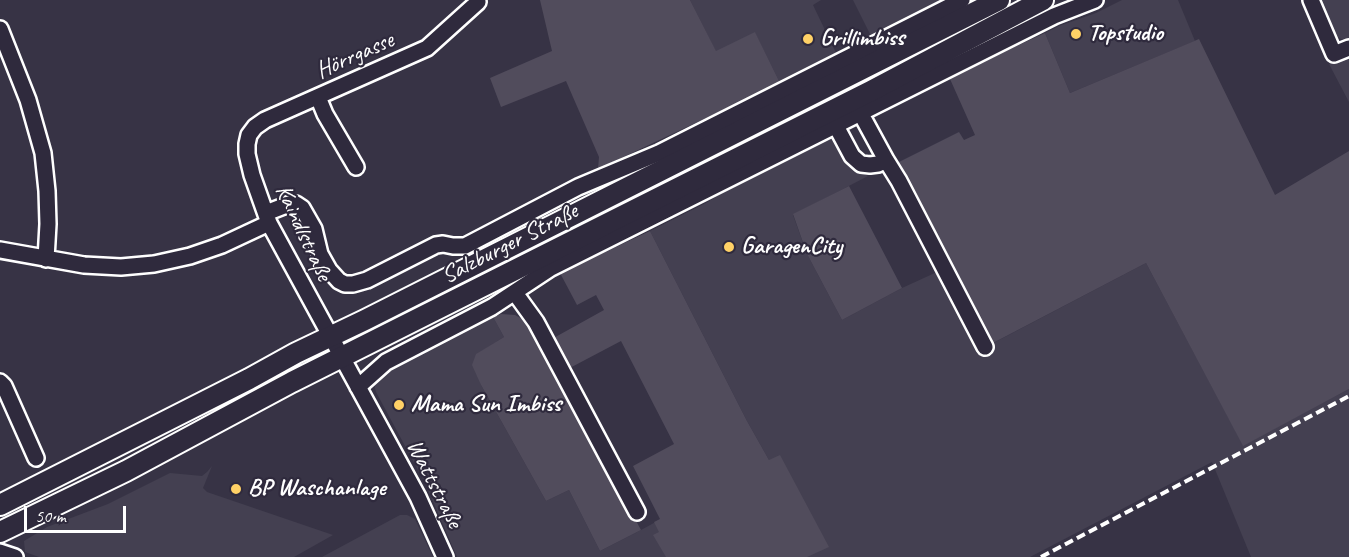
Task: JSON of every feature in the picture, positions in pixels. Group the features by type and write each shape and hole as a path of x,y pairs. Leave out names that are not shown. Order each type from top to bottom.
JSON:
{"main road":[{"name":"Salzburger Straße","path":"0,505 296,353 330,338 999,0"},
{"name":"Salzburger Straße","path":"0,532 126,471 292,382 871,91 1043,0"}],"street":[{"name":"Salzburger Straße","path":"267,218 289,204 296,204 302,208 314,229 320,254 329,270 339,281 353,285 386,272 436,245 465,246 578,187 659,153 962,0"},
{"name":"Salzburger Straße","path":"358,387 386,362 492,307 551,268 1054,16 1095,0"},
{"path":"1311,0 1334,54 1349,48"},
{"name":"Hörrgasse","path":"247,144 249,135 255,127 265,120 427,48 480,1"},
{"path":"0,29 28,100 43,153 48,224 46,259"},
{"path":"318,97 325,114 356,167"},
{"path":"861,114 904,190 985,347"},
{"path":"836,126 852,156 861,164 878,164 885,159"},
{"name":"Kaindlstraße","path":"247,144 252,176 267,218 330,338"},
{"path":"0,250 84,265 121,267 154,264 190,256 222,245 267,218"},
{"name":"Salzburger Straße","path":"514,292 536,322 637,512"},
{"name":"Wattstraße","path":"330,338 418,497 445,557"},
{"path":"0,382 4,386 36,458"},
{"path":"0,552 15,557"}],"shaded area":[{"path":"540,0 690,0 716,51 755,32 780,83 598,169 599,157 566,81 501,107 490,78 552,51"},
{"path":"690,0 821,0 813,5 837,55 780,83 755,33 716,52"},
{"path":"853,0 944,0 872,38"},
{"path":"1122,0 1178,0 1195,41 1070,93 1045,33"},
{"path":"1316,0 1349,0 1349,40 1341,39 1331,33"},
{"path":"1045,33 1070,93 1199,39 1275,195 1349,151 1349,389 1243,446 1146,263 993,343 897,163 959,132 964,140 975,135 950,79"},
{"path":"1349,56 1349,102 1329,64"},
{"path":"834,138 850,164 868,176 793,215 807,254 842,320 937,272 980,350 1146,263 1243,445 1349,389 1349,557 1251,557 1212,462 1030,557 457,557 425,483 376,392 374,384 381,374 493,317 504,337 477,354 481,385 546,501 569,490 600,551 641,530 769,460 650,231 706,203 747,177"},
{"path":"849,186 902,288 842,320 807,254 793,214"},
{"path":"650,231 769,460 780,455 829,547 807,557 666,557 653,535 659,532 654,522 660,519 633,466 674,444 621,341 566,370 550,340 604,310 596,295 577,305 560,273"},
{"path":"501,314 515,315 532,327 641,530 600,551 569,490 546,501 472,365 476,354 504,337 493,317"},
{"path":"212,466 203,488 207,492 333,535 294,557 39,557 25,552 24,541 47,527 108,504 170,473 202,476"},
{"path":"400,515 407,515 415,519 433,557 322,557"}],"railway":[{"path":"1041,557 1349,396"}],"place":[{"name":"Topstudio","path":"1076,34"},
{"name":"Grillimbiss","path":"808,39"},
{"name":"GaragenCity","path":"729,247"},
{"name":"Mama Sun Imbiss","path":"399,405"},
{"name":"BP Waschanlage","path":"236,489"}]}
